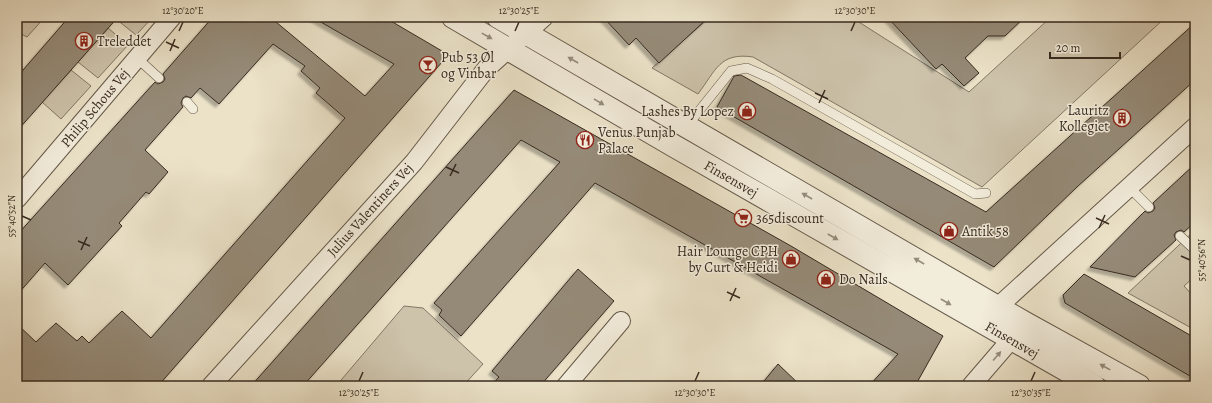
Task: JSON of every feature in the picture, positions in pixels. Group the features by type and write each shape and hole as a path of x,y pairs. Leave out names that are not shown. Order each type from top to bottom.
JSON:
{"street":[{"name":"Philip Schous Vej","path":"17,199 172,17"},
{"name":"Finsensvej","path":"453,17 508,48 680,136 998,307 1139,386"},
{"name":"Finsensvej","path":"498,17 525,32 680,136 982,323 1094,386"},
{"name":"Julius Valentiners Vej","path":"211,386 414,162 486,69 525,32 544,17"},
{"path":"982,323 1195,127"},
{"path":"566,386 621,321"},
{"path":"971,386 1025,323"}],"lane":[{"path":"137,58 159,78"},
{"path":"680,136 731,71 747,68 772,79 975,194 986,193"},
{"path":"1129,187 1150,207"},
{"path":"1180,236 1195,250"}],"shaded area":[{"path":"17,17 45,17 27,37 17,32"},
{"path":"118,17 153,17 136,35 116,19"},
{"path":"710,17 832,17 836,21 842,17 851,17 969,92 1051,17 1166,17 982,187 753,57 733,57 726,60 715,70 698,94 652,68"},
{"path":"108,28 128,45 98,78 78,62"},
{"path":"71,70 91,86 61,119 42,102"},
{"path":"1195,230 1195,276 1184,286 1195,298 1195,330 1128,293"},
{"path":"404,306 423,308 483,364 463,386 336,386"}],"building":[{"path":"69,17 118,17 17,131 17,77"},
{"path":"213,17 270,17 365,96 394,64 312,17 384,17 442,51 443,61 158,386 27,386 17,377 17,324 36,342 56,323 77,341 82,336 89,343 122,311 151,338 345,118 316,93 320,88 301,71 305,66 273,44 219,104 200,88 191,98 186,96 183,98 181,103 183,107 145,150 168,172 149,194 146,192 119,223 122,226 68,285 45,263 17,295 17,235 155,82 158,84 163,82 165,79 163,74"},
{"path":"603,17 709,17 659,63 636,38 629,45"},
{"path":"887,17 1025,17 1005,36 988,36 965,58 979,73 964,86 942,64 936,69"},
{"path":"1195,23 1195,80 1077,187 994,267 717,107 734,76 741,75 986,212"},
{"path":"514,90 791,246 943,336 915,386 869,386 898,354 595,183 461,336 439,315 442,310 434,303 560,162 521,140 303,386 251,386"},
{"path":"1195,164 1195,222 1184,232 1181,230 1176,232 1174,235 1176,240 1135,277 1090,267 1145,211 1148,213 1153,211 1155,208 1153,203"},
{"path":"578,269 614,301 540,386 491,386 499,377 492,371"},
{"path":"1084,274 1195,338 1195,379 1065,303 1063,295"},
{"path":"778,364 801,386 760,386"}],"place":[{"name":"Treleddet","path":"84,41"},
{"name":"Pub 53 Øl og Vinbar","path":"428,65"},
{"name":"Lashes By Lopez","path":"747,111"},
{"name":"Lauritz Kollegiet","path":"1122,118"},
{"name":"Venus Punjab Palace","path":"585,140"},
{"name":"365discount","path":"743,218"},
{"name":"Antik 58","path":"949,231"},
{"name":"Hair Lounge CPH by Curt & Heidi","path":"791,259"},
{"name":"Do Nails","path":"826,279"}]}
